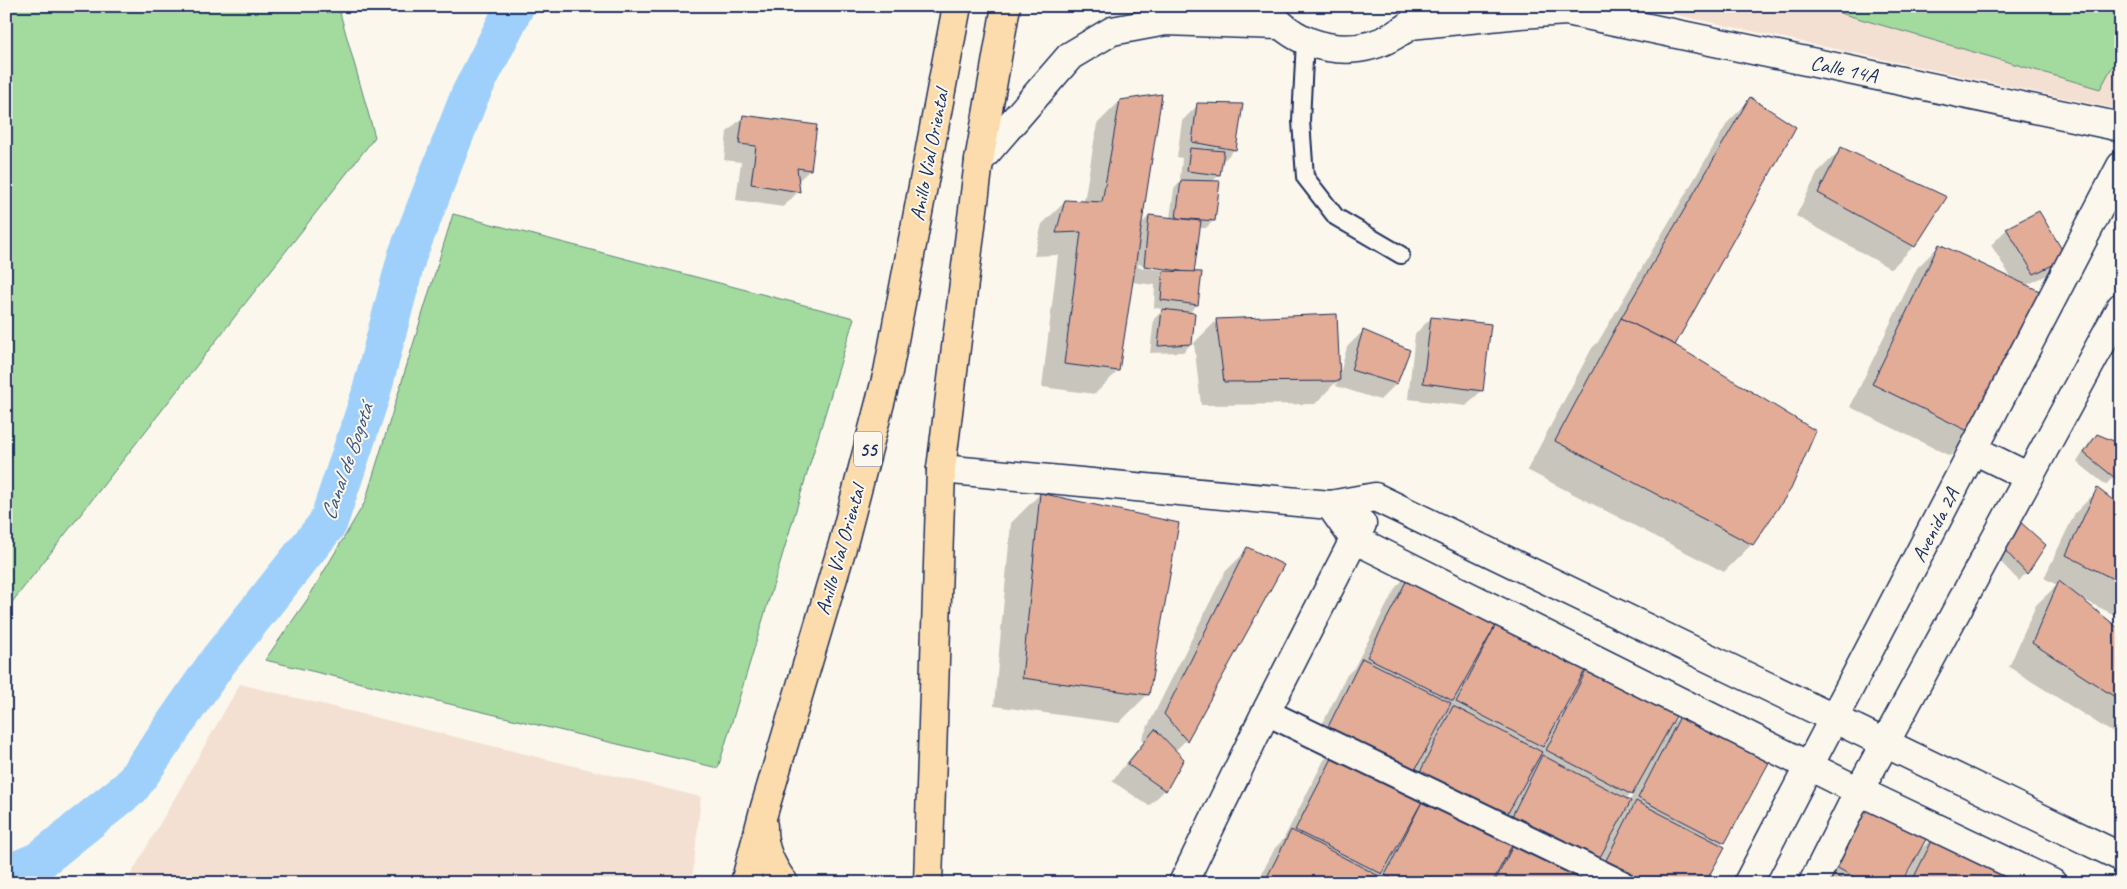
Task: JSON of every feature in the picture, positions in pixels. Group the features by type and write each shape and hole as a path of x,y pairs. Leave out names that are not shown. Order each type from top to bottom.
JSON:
{"highway":[{"name":"Anillo Vial Oriental","path":"745,883 763,814 843,544 888,372 957,6"},
{"path":"928,883 941,469 980,161 1006,6"},
{"path":"763,814 762,833 766,852 774,869 784,883"},
{"path":"909,883 926,856 930,837"}],"street":[{"name":"Calle 14A","path":"1418,16 1520,14 1564,9 2121,127"},
{"path":"980,161 1070,56 1112,31 1166,21 1272,16 1305,40 1331,48 1360,48 1386,40 1418,16"},
{"name":"Avenida 2A","path":"1748,883 2121,166"},
{"path":"1813,883 1859,791 2121,307"},
{"path":"1974,450 2029,477"},
{"path":"941,469 1330,505 1375,497 2121,858"},
{"path":"1183,883 1266,712 1375,497"},
{"path":"1330,505 1354,539 1859,791 2052,883"},
{"path":"1266,712 1621,883"}],"lane":[{"path":"1305,40 1301,121 1305,176 1336,217 1401,255"}],"shaded area":[{"path":"1634,6 2121,6 2121,110"},
{"path":"240,684 701,797 692,883 126,883"}],"green space":[{"path":"6,6 338,6 375,137 6,610"},
{"path":"1816,6 2121,6 2121,51 2100,89"},
{"path":"453,214 854,318 718,768 265,660 307,600 365,502"}],"building":[{"path":"1162,94 1119,371 1064,364 1081,232 1056,233 1065,200 1102,202 1120,100"},
{"path":"1750,97 1796,127 1675,345 1621,318"},
{"path":"1197,103 1243,104 1236,150 1192,142"},
{"path":"743,115 817,125 811,170 797,168 800,192 751,184 756,146 739,144"},
{"path":"1841,147 1947,197 1915,247 1818,193"},
{"path":"1190,148 1224,151 1220,175 1187,171"},
{"path":"1181,180 1220,181 1215,221 1176,218"},
{"path":"2039,211 2067,258 2034,274 2006,228"},
{"path":"1149,215 1201,221 1194,273 1144,266"},
{"path":"1939,244 2046,294 1974,434 1872,384"},
{"path":"1163,271 1202,272 1198,305 1161,300"},
{"path":"1162,309 1195,313 1192,344 1158,346"},
{"path":"1337,314 1340,381 1224,382 1216,319"},
{"path":"1431,317 1491,324 1483,391 1423,383"},
{"path":"1621,318 1675,345 1816,431 1791,489 1753,545 1555,441"},
{"path":"1363,330 1410,350 1397,384 1351,370"},
{"path":"2097,434 2121,444 2121,469 2115,478 2084,453"},
{"path":"2097,488 2121,506 2121,583 2066,555"},
{"path":"1040,493 1179,523 1149,695 1022,678"},
{"path":"2018,520 2046,545 2027,574 2002,547"},
{"path":"1247,547 1284,565 1187,741 1164,714"},
{"path":"1412,570 1501,616 1453,701 1367,657"},
{"path":"2059,581 2121,630 2121,701 2032,643"},
{"path":"1501,615 1590,661 1543,747 1456,702"},
{"path":"1362,658 1451,703 1414,772 1328,727"},
{"path":"1590,663 1680,709 1632,795 1546,750"},
{"path":"1453,706 1542,752 1504,820 1418,776"},
{"path":"1683,711 1772,757 1725,843 1638,798"},
{"path":"1155,729 1184,759 1166,791 1127,764"},
{"path":"1340,743 1429,789 1382,874 1295,830"},
{"path":"1542,755 1631,801 1594,868 1508,824"},
{"path":"1429,788 1518,834 1492,883 1399,883 1385,875"},
{"path":"1869,795 1931,830 1902,883 1865,883 1834,866"},
{"path":"1636,801 1725,847 1705,883 1625,883 1601,870"},
{"path":"1291,830 1379,876 1376,883 1264,883"},
{"path":"1936,833 2023,883 1911,883"},
{"path":"1518,836 1607,883 1494,883"},
{"path":"1829,872 1849,883 1824,883"}],"waterway":[{"name":"Canal de Bogotá","path":"6,875 39,861 131,787 219,660 328,523 370,397 407,256 470,95 515,6"}]}
